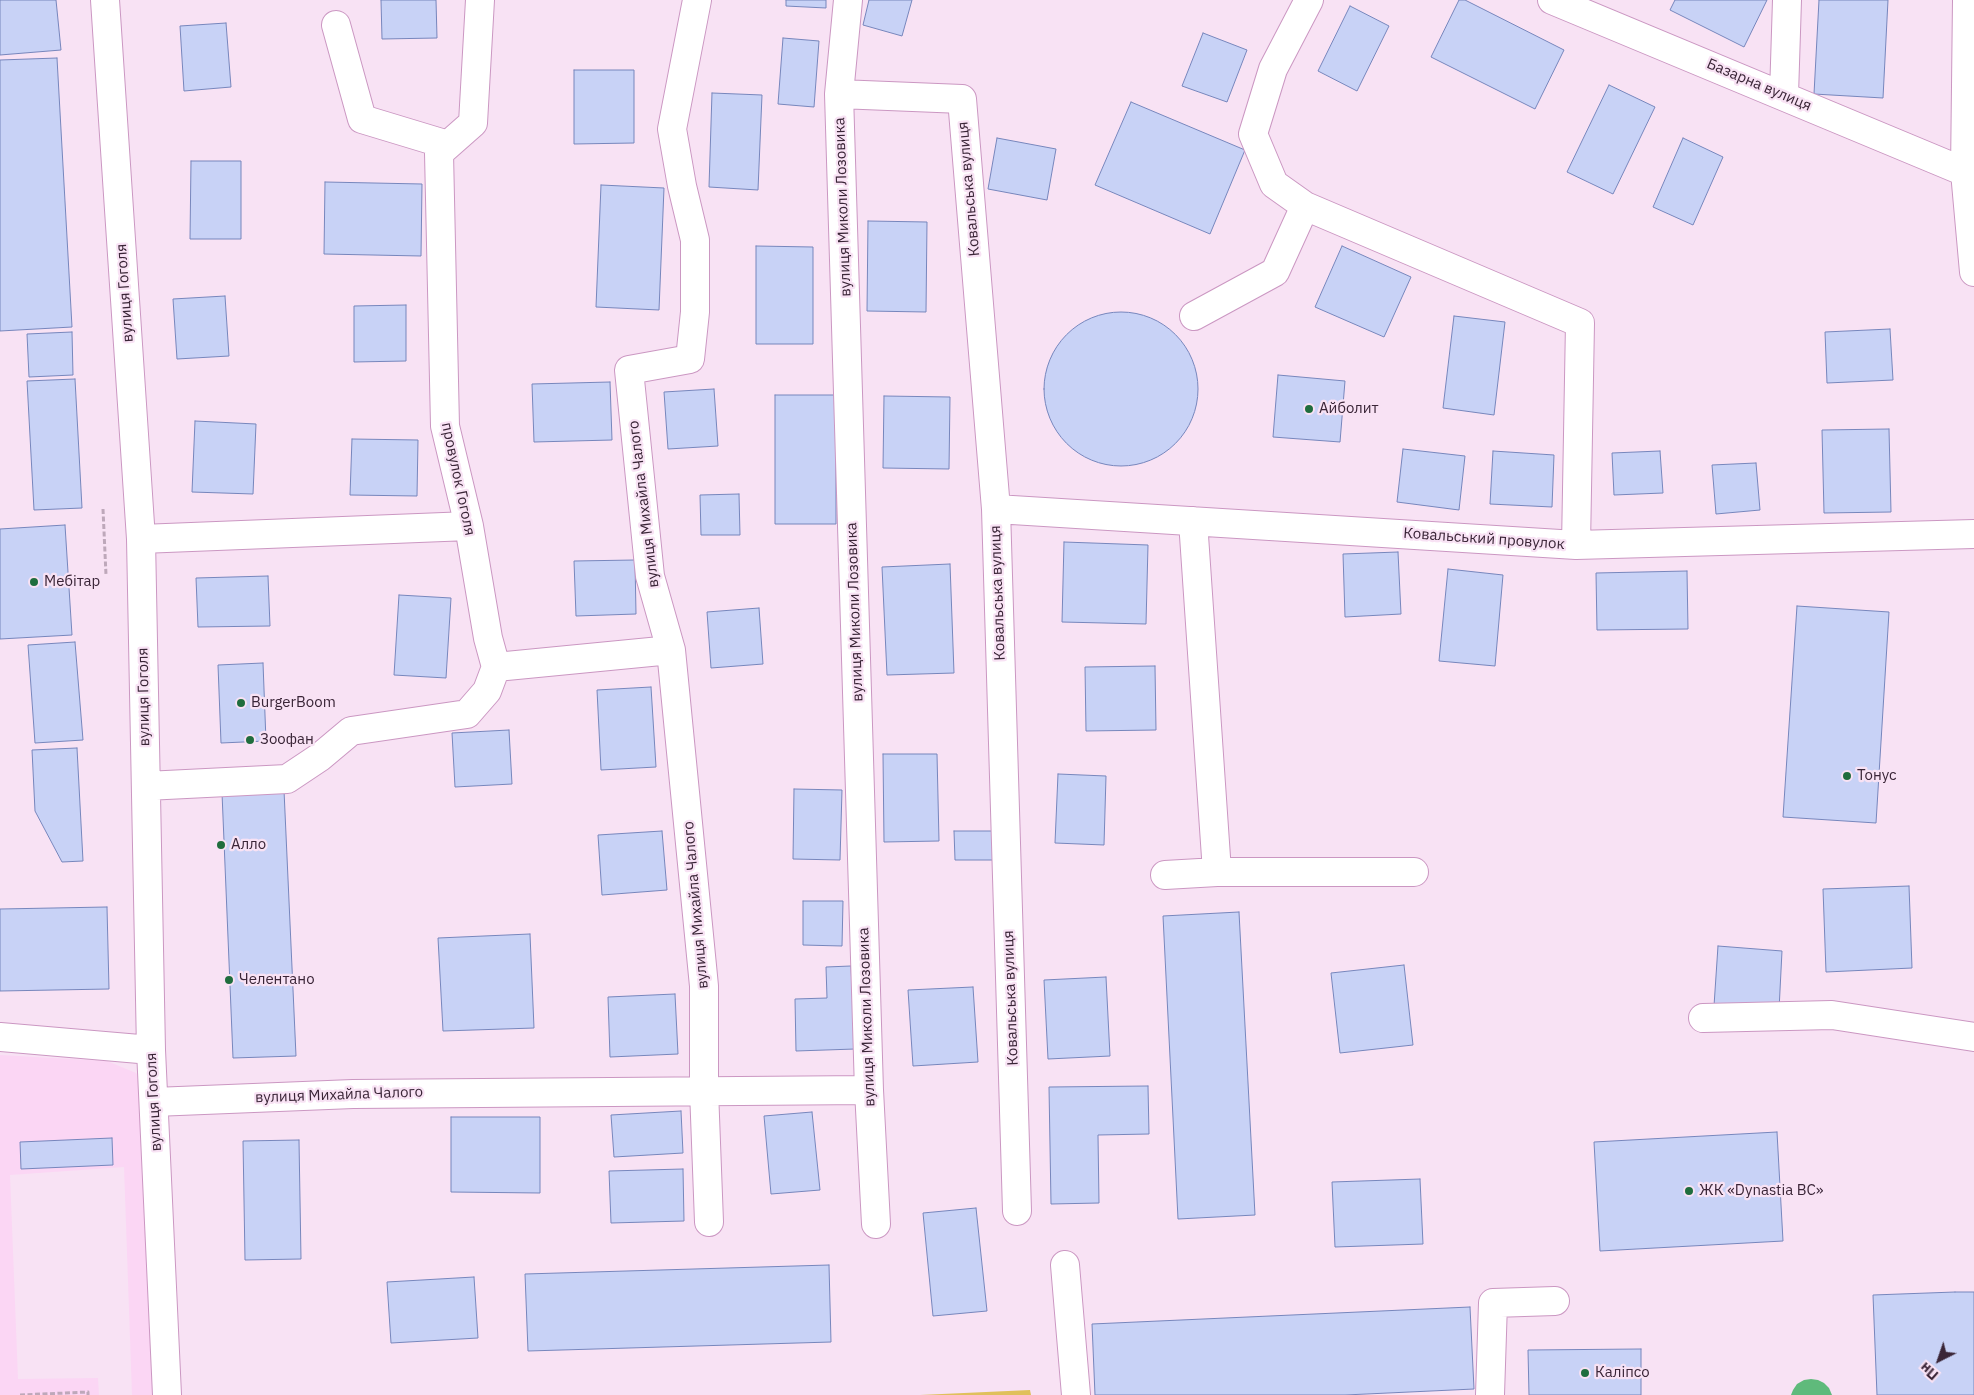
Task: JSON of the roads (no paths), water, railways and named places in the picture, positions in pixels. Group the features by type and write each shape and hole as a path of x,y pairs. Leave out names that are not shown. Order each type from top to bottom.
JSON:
{"street":[{"name":"вулиця Гоголя","path":"105,0 141,539 152,1050 166,1395"},
{"name":"провулок Гоголя","path":"480,0 472,123 439,153 445,426 469,526 488,638 496,667"},
{"name":"вулиця Михайла Чалого","path":"696,0 672,129 682,186 695,240 695,312 690,359 629,370 650,576 670,650 704,986 704,1090 709,1222"},
{"name":"вулиця Миколи Лозовика","path":"848,0 839,94 869,1090 876,1224"},
{"path":"1309,0 1273,69 1253,134 1274,184 1306,206 1580,323 1576,545"},
{"name":"Базарна вулиця","path":"1552,0 1965,172"},
{"path":"1784,95 1787,0"},
{"path":"1967,0 1971,30 1965,172 1974,272"},
{"path":"336,25 362,119 448,145"},
{"name":"Ковальська вулиця","path":"839,94 962,99 996,509 1017,1211"},
{"path":"1194,316 1274,272 1306,206"},
{"name":"Ковальський провулок","path":"996,509 1576,545 1974,534"},
{"path":"1193,521 1217,872"},
{"path":"141,539 469,526"},
{"path":"146,786 287,779 320,757 351,731 467,714 487,691 496,667 670,650"},
{"path":"1165,875 1217,872 1414,872"},
{"path":"1703,1018 1832,1015 1974,1037"},
{"path":"0,1037 152,1050"},
{"path":"704,1090 869,1090"},
{"name":"вулиця Михайла Чалого","path":"154,1102 354,1094 704,1090"},
{"path":"1065,1265 1076,1395"},
{"path":"1490,1395 1493,1303 1555,1301"}],"place":[{"name":"Айболит","path":"1309,409"},
{"name":"Мебітар","path":"34,582"},
{"name":"BurgerBoom","path":"241,703"},
{"name":"Зоофан","path":"250,740"},
{"name":"Тонус","path":"1847,776"},
{"name":"Алло","path":"221,845"},
{"name":"Челентано","path":"229,980"},
{"name":"ЖК «Dynastia BC»","path":"1689,1191"},
{"name":"Каліпсо","path":"1585,1373"}]}
